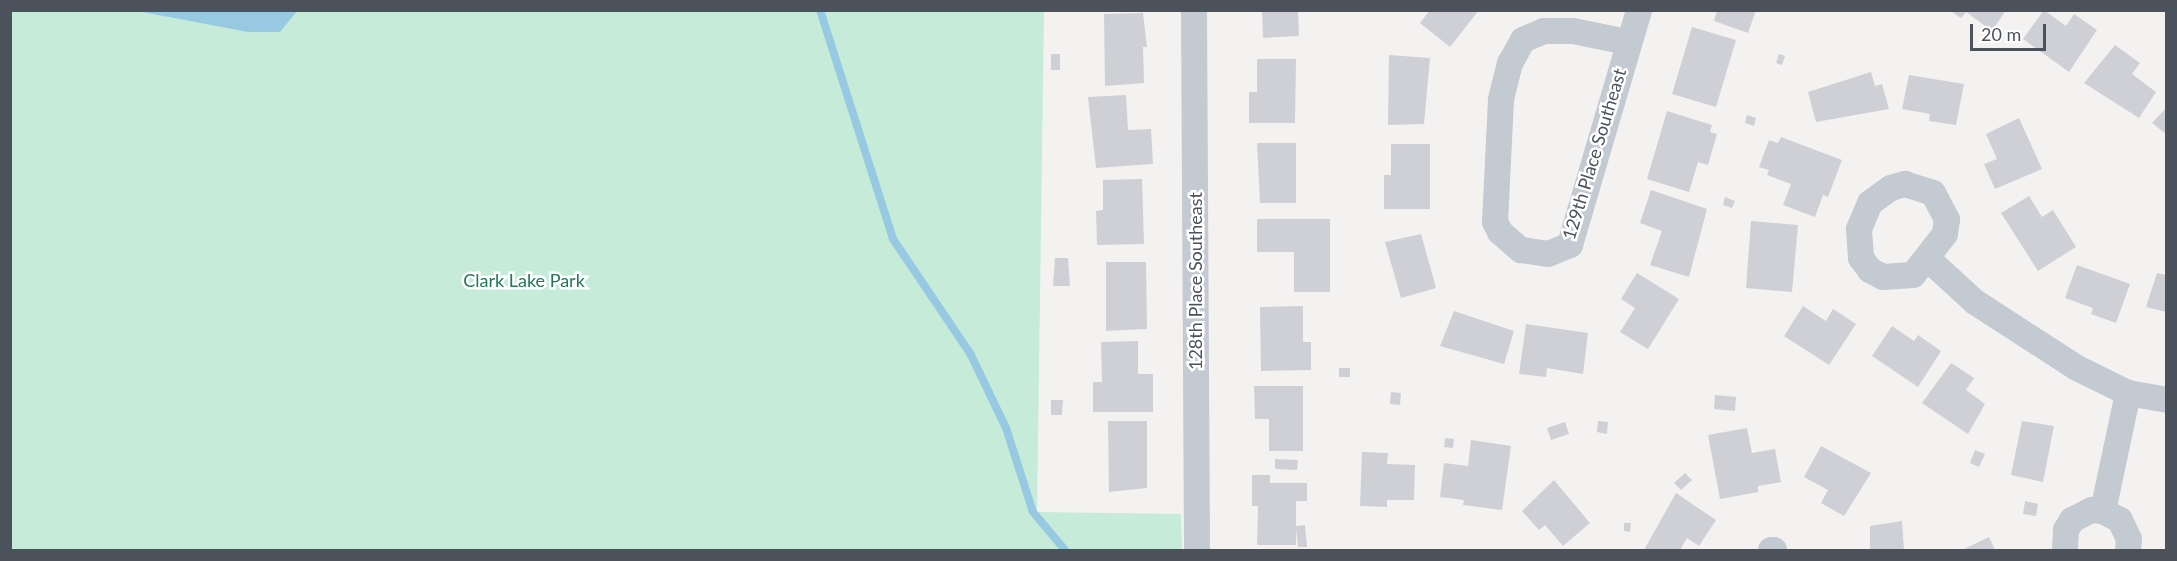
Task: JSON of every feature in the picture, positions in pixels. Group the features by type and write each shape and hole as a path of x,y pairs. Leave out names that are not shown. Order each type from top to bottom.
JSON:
{"street":[{"name":"128th Place Southeast","path":"1194,10 1197,550"},
{"name":"129th Place Southeast","path":"1627,42 1573,31 1544,31 1523,40 1510,63 1501,100 1495,222 1500,232 1521,250 1548,254 1569,245 1627,42 1639,10"},
{"path":"1928,259 1983,308 2077,368 2128,393 2166,400"},
{"path":"2103,511 2128,393"},
{"path":"2065,550 2066,530 2072,520 2081,514 2103,511 2112,514 2126,529 2127,550"}],"green space":[{"name":"Clark Lake Park","path":"10,11 1044,11 1037,512 1181,514 1182,550 11,550"}],"water":[{"path":"137,11 297,11 280,32 248,32"}],"building":[{"path":"1262,10 1298,10 1299,36 1263,38"},
{"path":"1430,10 1479,10 1450,47 1420,23"},
{"path":"1717,10 1756,10 1748,33 1714,21"},
{"path":"1949,10 2006,10 1992,31 1966,12 1961,18"},
{"path":"2044,10 2066,26 2074,14 2097,30 2069,72 2023,39"},
{"path":"1143,13 1147,47 1143,47 1144,83 1105,86 1104,14"},
{"path":"1692,27 1736,40 1716,107 1672,94"},
{"path":"2115,45 2140,63 2132,74 2156,92 2139,118 2084,83"},
{"path":"1051,54 1060,54 1060,70 1051,70"},
{"path":"1779,54 1785,56 1782,65 1776,63"},
{"path":"1389,55 1430,58 1424,124 1388,125"},
{"path":"1257,59 1296,59 1295,123 1249,123 1249,92 1257,92"},
{"path":"1871,72 1875,86 1882,84 1889,109 1816,122 1808,92"},
{"path":"1909,75 1964,84 1956,125 1929,121 1930,114 1902,109"},
{"path":"1126,95 1128,130 1151,129 1153,164 1096,168 1088,97"},
{"path":"2166,108 2166,134 2152,123"},
{"path":"1667,111 1712,125 1710,132 1717,134 1708,165 1698,162 1689,192 1647,179"},
{"path":"1747,115 1756,118 1754,126 1745,123"},
{"path":"2019,118 2042,169 1995,189 1984,164 1997,159 1986,134"},
{"path":"1781,137 1842,160 1828,197 1823,195 1815,217 1783,205 1791,184 1767,175 1769,170 1759,167 1769,140 1778,143"},
{"path":"1257,143 1296,143 1296,203 1260,203"},
{"path":"1391,144 1430,144 1430,209 1384,209 1384,175 1391,175"},
{"path":"1142,179 1144,244 1097,245 1096,211 1103,210 1103,180"},
{"path":"1651,190 1707,209 1689,277 1650,265 1662,231 1640,223"},
{"path":"2029,196 2042,217 2053,210 2076,247 2038,271 2001,213"},
{"path":"1725,197 1735,201 1732,208 1723,205"},
{"path":"1257,219 1330,219 1330,292 1294,292 1294,252 1257,252"},
{"path":"1751,221 1798,225 1792,292 1746,288"},
{"path":"1421,234 1436,288 1401,298 1385,242"},
{"path":"1055,258 1068,258 1070,286 1053,286"},
{"path":"1106,262 1146,262 1147,329 1106,331"},
{"path":"2077,265 2130,284 2116,323 2091,314 2093,308 2065,298"},
{"path":"1637,273 1679,299 1648,349 1620,332 1635,308 1621,299"},
{"path":"2157,273 2166,275 2166,312 2146,307"},
{"path":"1303,306 1303,342 1311,342 1311,370 1261,371 1260,307"},
{"path":"1803,306 1826,321 1833,309 1856,324 1829,365 1784,336"},
{"path":"1454,311 1514,331 1504,364 1440,346"},
{"path":"1526,324 1588,333 1583,374 1547,368 1546,377 1519,374"},
{"path":"1892,326 1914,341 1918,335 1941,351 1918,387 1872,356"},
{"path":"1138,341 1138,374 1153,374 1153,412 1093,412 1093,382 1102,382 1101,342"},
{"path":"1951,363 1974,378 1966,390 1985,404 1968,434 1922,403"},
{"path":"1339,368 1350,368 1350,377 1339,377"},
{"path":"1254,386 1303,386 1303,451 1269,451 1269,419 1255,419"},
{"path":"1391,392 1401,393 1400,405 1390,404"},
{"path":"1715,395 1736,397 1735,411 1714,409"},
{"path":"1051,400 1063,400 1062,415 1051,415"},
{"path":"1108,421 1147,421 1147,488 1109,492"},
{"path":"1598,421 1608,422 1607,434 1597,432"},
{"path":"2022,421 2054,426 2043,482 2011,475"},
{"path":"1565,422 1569,434 1551,440 1547,428"},
{"path":"1747,428 1752,453 1775,449 1781,482 1758,486 1758,492 1720,499 1708,435"},
{"path":"1445,438 1454,439 1453,448 1444,447"},
{"path":"1471,440 1511,446 1502,510 1463,505 1464,500 1440,497 1444,463 1468,466"},
{"path":"1821,446 1871,473 1844,516 1821,503 1828,490 1804,477"},
{"path":"1975,450 1985,454 1979,467 1970,463"},
{"path":"1362,452 1388,453 1387,464 1415,465 1414,500 1387,500 1387,507 1360,506"},
{"path":"1275,459 1298,460 1297,470 1275,469"},
{"path":"1685,473 1692,480 1681,490 1674,483"},
{"path":"1252,475 1270,475 1270,483 1307,483 1307,501 1296,501 1296,526 1305,525 1307,547 1298,547 1296,528 1296,545 1257,545 1258,506 1252,506"},
{"path":"1554,480 1590,523 1563,546 1545,525 1539,530 1522,511"},
{"path":"1676,493 1716,520 1699,546 1687,538 1680,550 1644,550"},
{"path":"2025,501 2038,504 2036,516 2023,514"},
{"path":"1902,521 1904,550 1870,550 1870,526"},
{"path":"1624,523 1631,523 1630,532 1624,531"},
{"path":"1989,537 1995,550 1962,550"}],"waterway":[{"path":"820,10 893,239 970,353 1006,428 1033,512 1065,550"}]}
